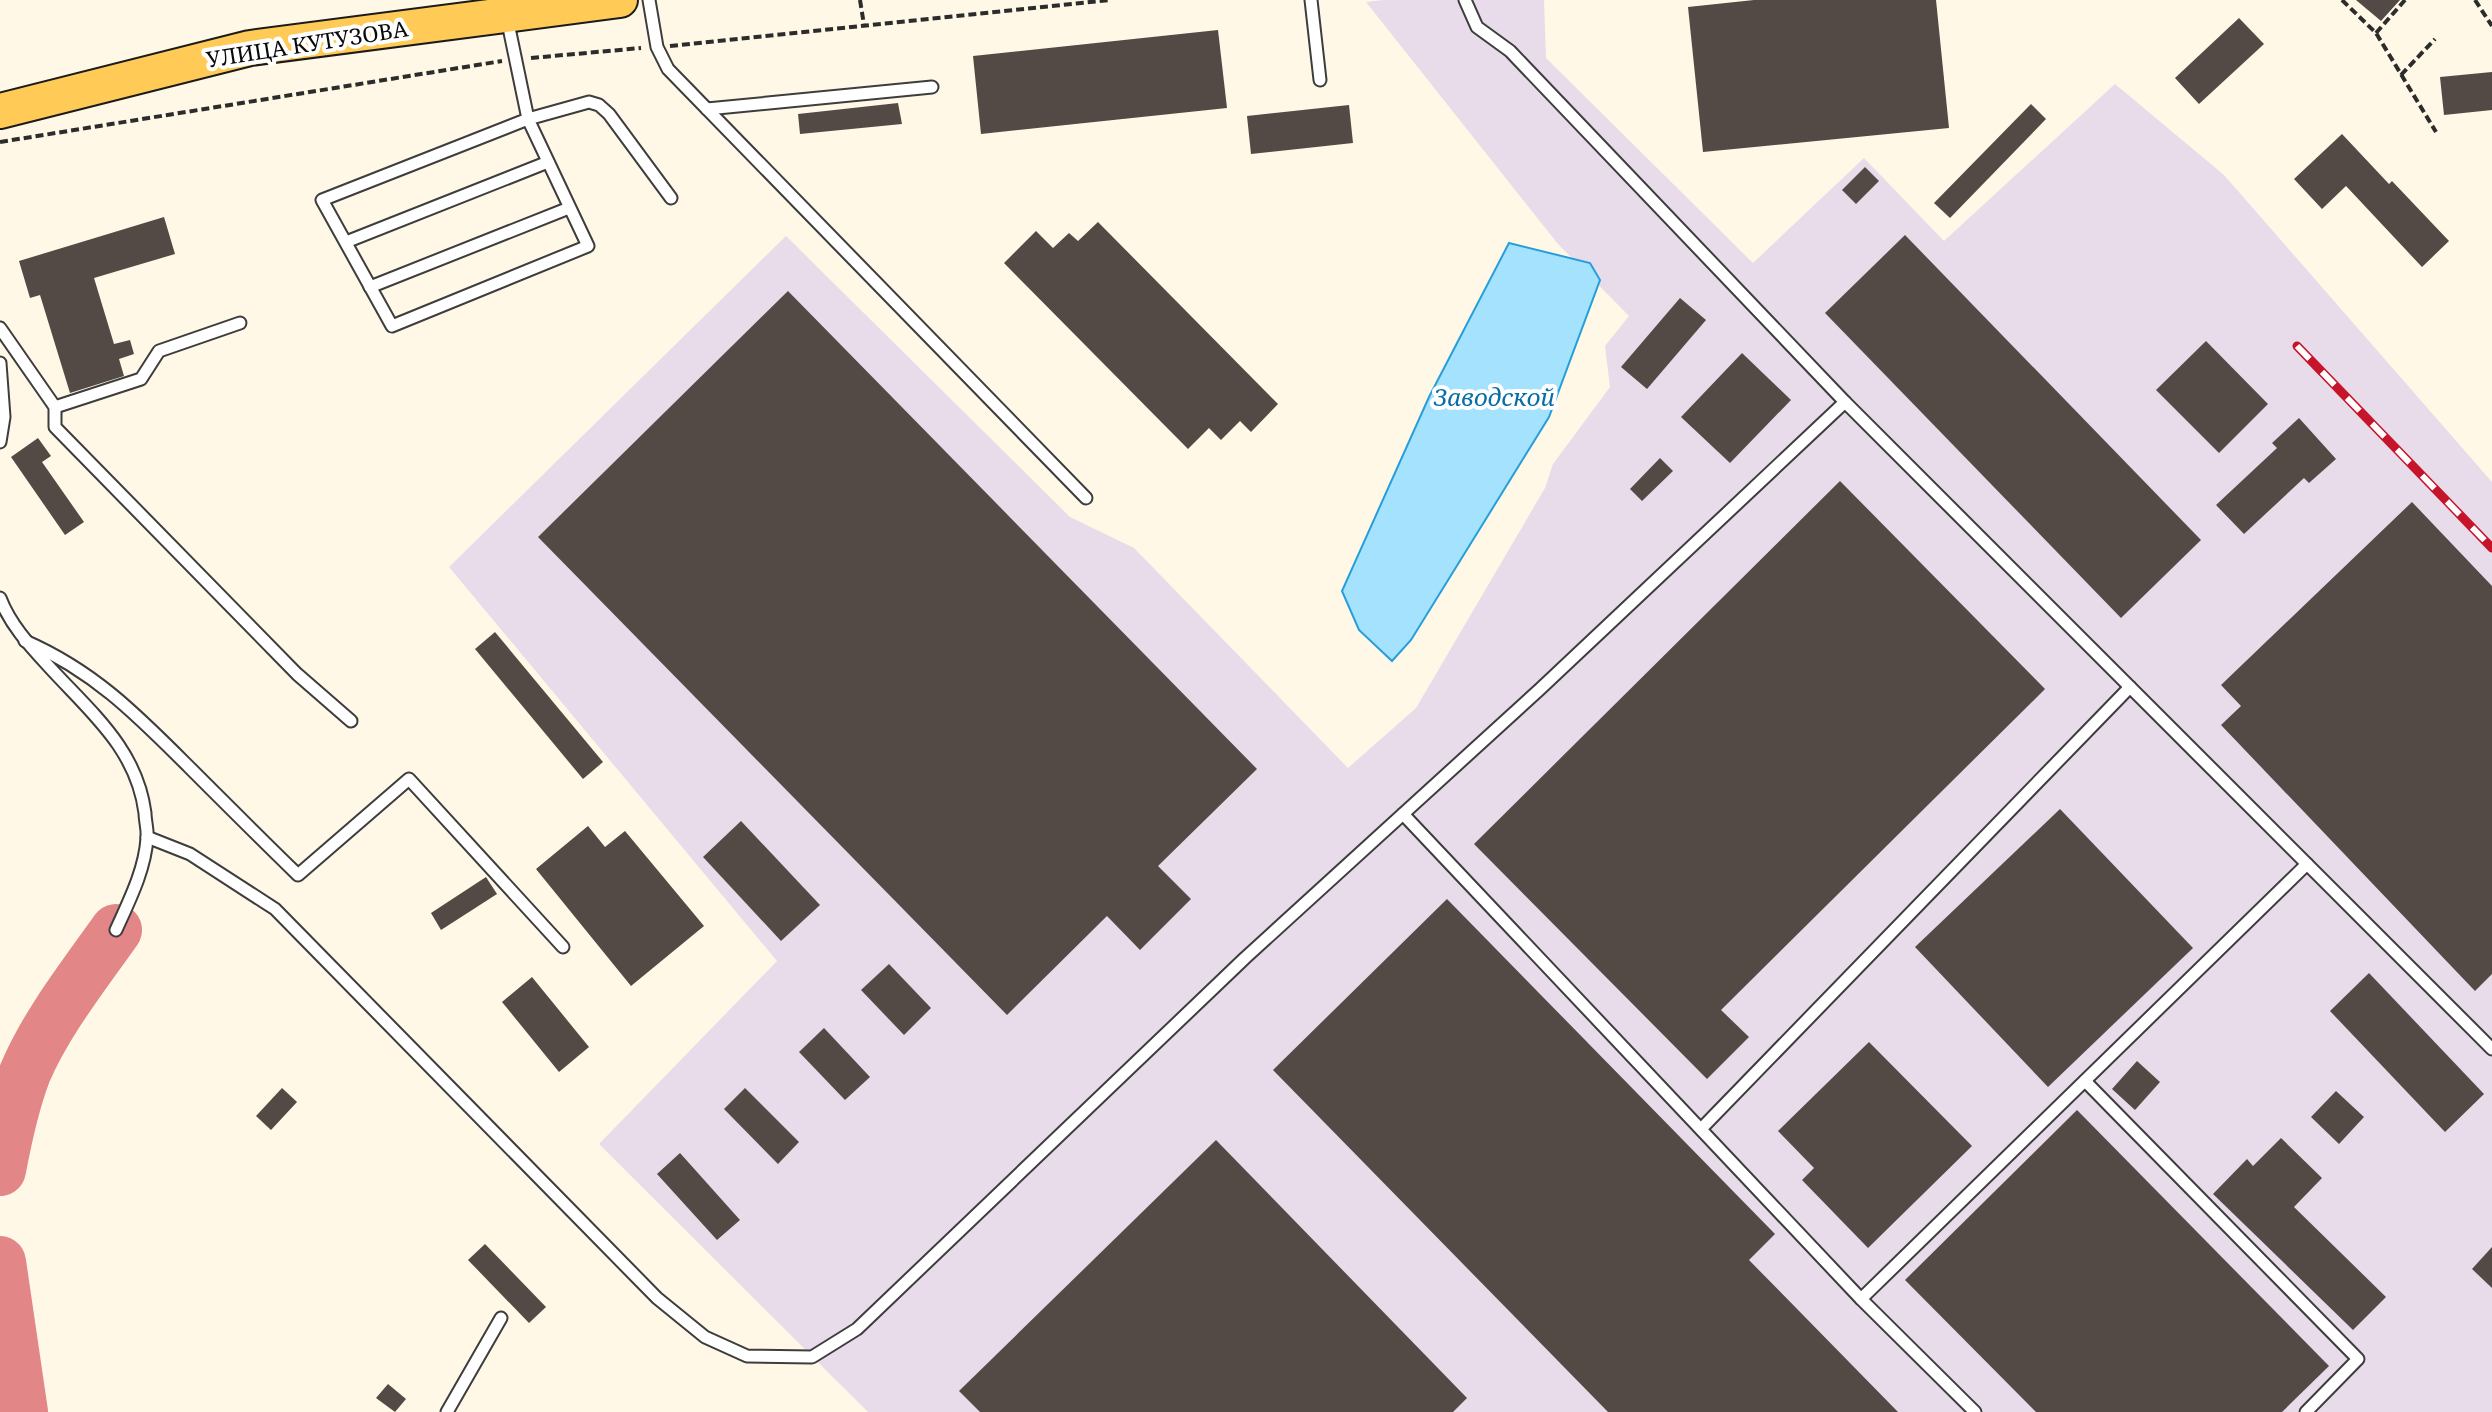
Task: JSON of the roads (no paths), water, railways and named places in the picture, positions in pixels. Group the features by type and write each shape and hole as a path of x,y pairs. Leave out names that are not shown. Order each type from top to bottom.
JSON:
{"main road":[{"name":"УЛИЦА КУТУЗОВА","path":"0,111 250,48 620,0"}],"lane":[{"path":"649,0 657,47 668,69 1086,498"},
{"path":"1311,0 1320,80"},
{"path":"1465,0 1477,27 1510,51 1845,402 2492,1049"},
{"path":"506,13 528,119 588,246 392,326 322,200 528,119 589,102 599,105 609,114 671,198"},
{"path":"707,109 932,87"},
{"path":"346,242 548,162"},
{"path":"370,287 569,208"},
{"path":"55,407 141,379 159,351 240,323"},
{"path":"0,328 55,407 55,427 297,674 351,721"},
{"path":"0,363 4,417 0,442"},
{"path":"147,837 190,854 275,909 657,1298 705,1337 747,1356 812,1357 857,1329 1245,958 1845,402"},
{"path":"0,598 25,641 112,734 132,766 143,802 147,837 138,879 116,930"},
{"path":"25,641 87,673 121,699 298,875 409,779 563,947"},
{"path":"1701,1129 2130,687"},
{"path":"1403,814 1861,1299 1975,1412"},
{"path":"1861,1299 2307,864"},
{"path":"2085,1081 2358,1359 2306,1412"},
{"path":"447,1412 501,1318"}],"water":[{"name":"Заводской","path":"1509,243 1590,263 1600,280 1549,417 1411,640 1392,661 1359,630 1342,591 1429,397"}],"railway":[{"path":"2297,346 2492,548"}]}
